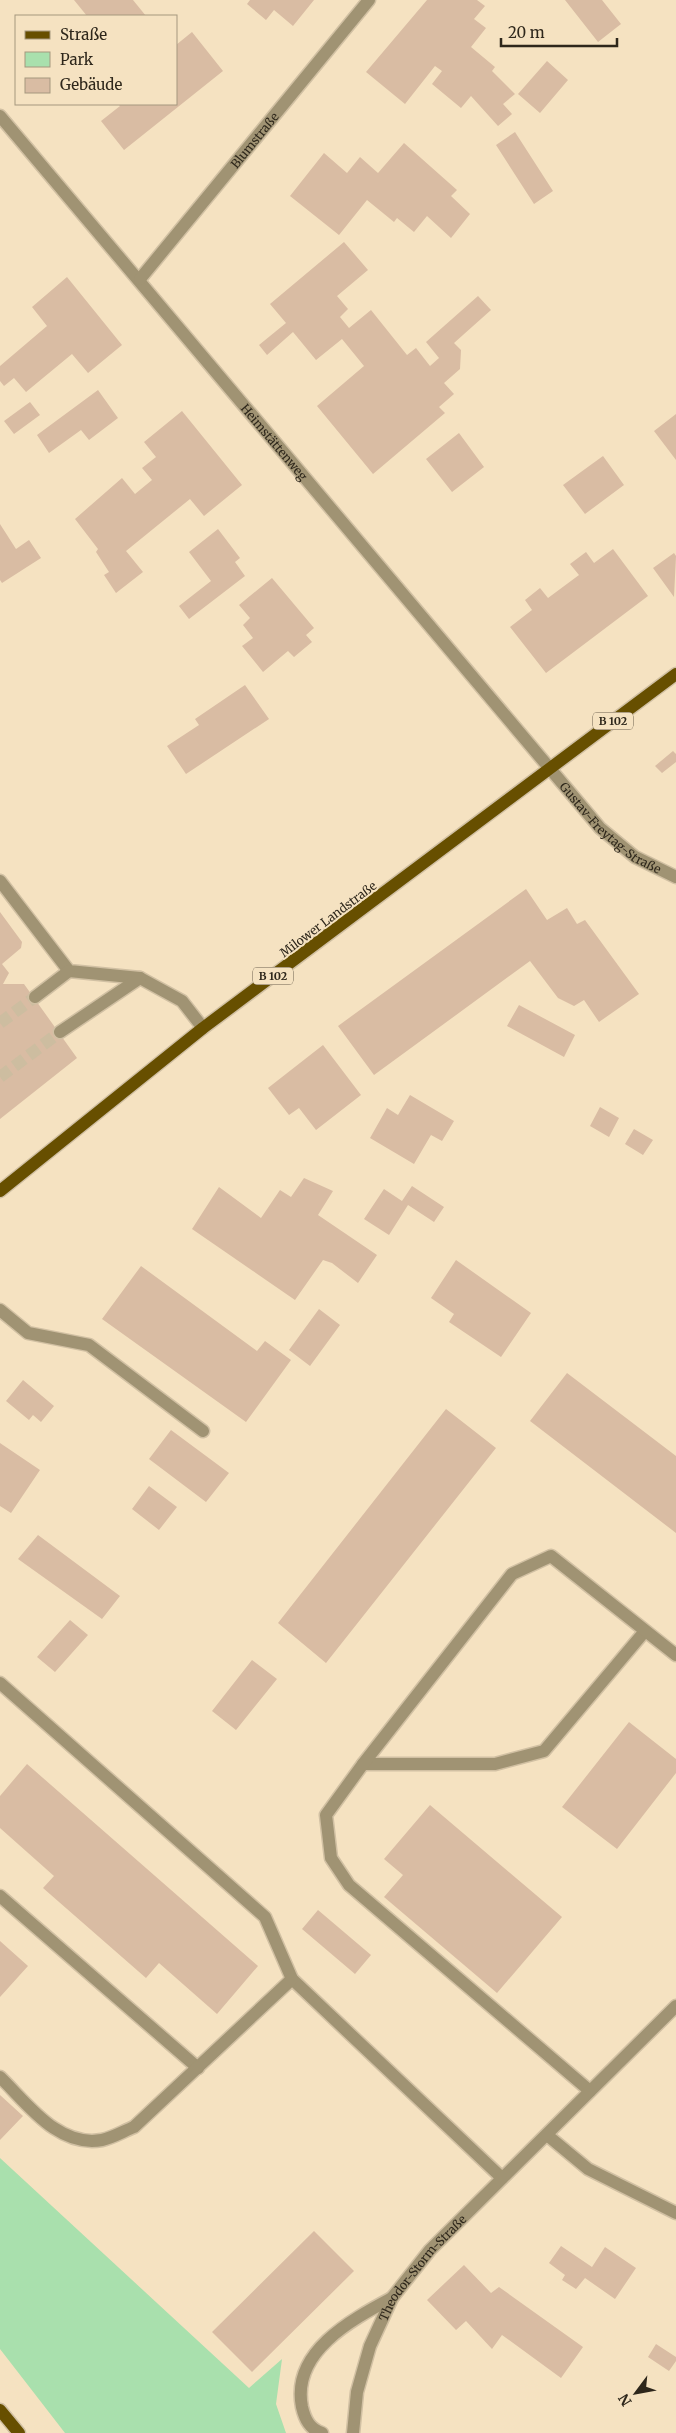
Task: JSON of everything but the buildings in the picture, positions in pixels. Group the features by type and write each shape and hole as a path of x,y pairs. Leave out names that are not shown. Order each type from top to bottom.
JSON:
{"main road":[{"name":"Milower Landstraße","path":"0,1191 203,1028 676,674"},
{"path":"0,2410 19,2433"}],"street":[{"name":"Blumstraße","path":"140,279 369,0"},
{"name":"Heimstättenweg","path":"0,116 140,279 550,769"},
{"name":"Gustav-Freytag-Straße","path":"550,769 600,828 635,857 676,878"},
{"path":"0,882 69,971"},
{"path":"35,997 69,971 140,978 182,1001 203,1028"},
{"path":"60,1032 140,978"},
{"path":"0,1310 28,1333 89,1345 202,1431"},
{"path":"590,2091 349,1885 330,1858 326,1815 363,1764 512,1574 551,1556 676,1655"},
{"path":"363,1764 495,1764 544,1751 645,1631"},
{"path":"0,1683 265,1917 292,1979 502,2178"},
{"path":"0,1896 198,2068"},
{"path":"0,2077 56,2132 80,2139 101,2140 134,2126 292,1979"},
{"name":"Theodor-Storm-Straße","path":"350,2432 370,2346 392,2298 430,2250 676,2006"},
{"path":"547,2135 588,2169 676,2212"},
{"path":"322,2433 314,2430 304,2418 301,2400 302,2378 318,2349 352,2320 392,2298"}],"green space":[{"path":"0,2158 249,2388 282,2359 276,2404 286,2433 65,2433 0,2349"}],"tunnel":[{"path":"0,1023 35,997"},
{"path":"0,1077 60,1032"}]}
